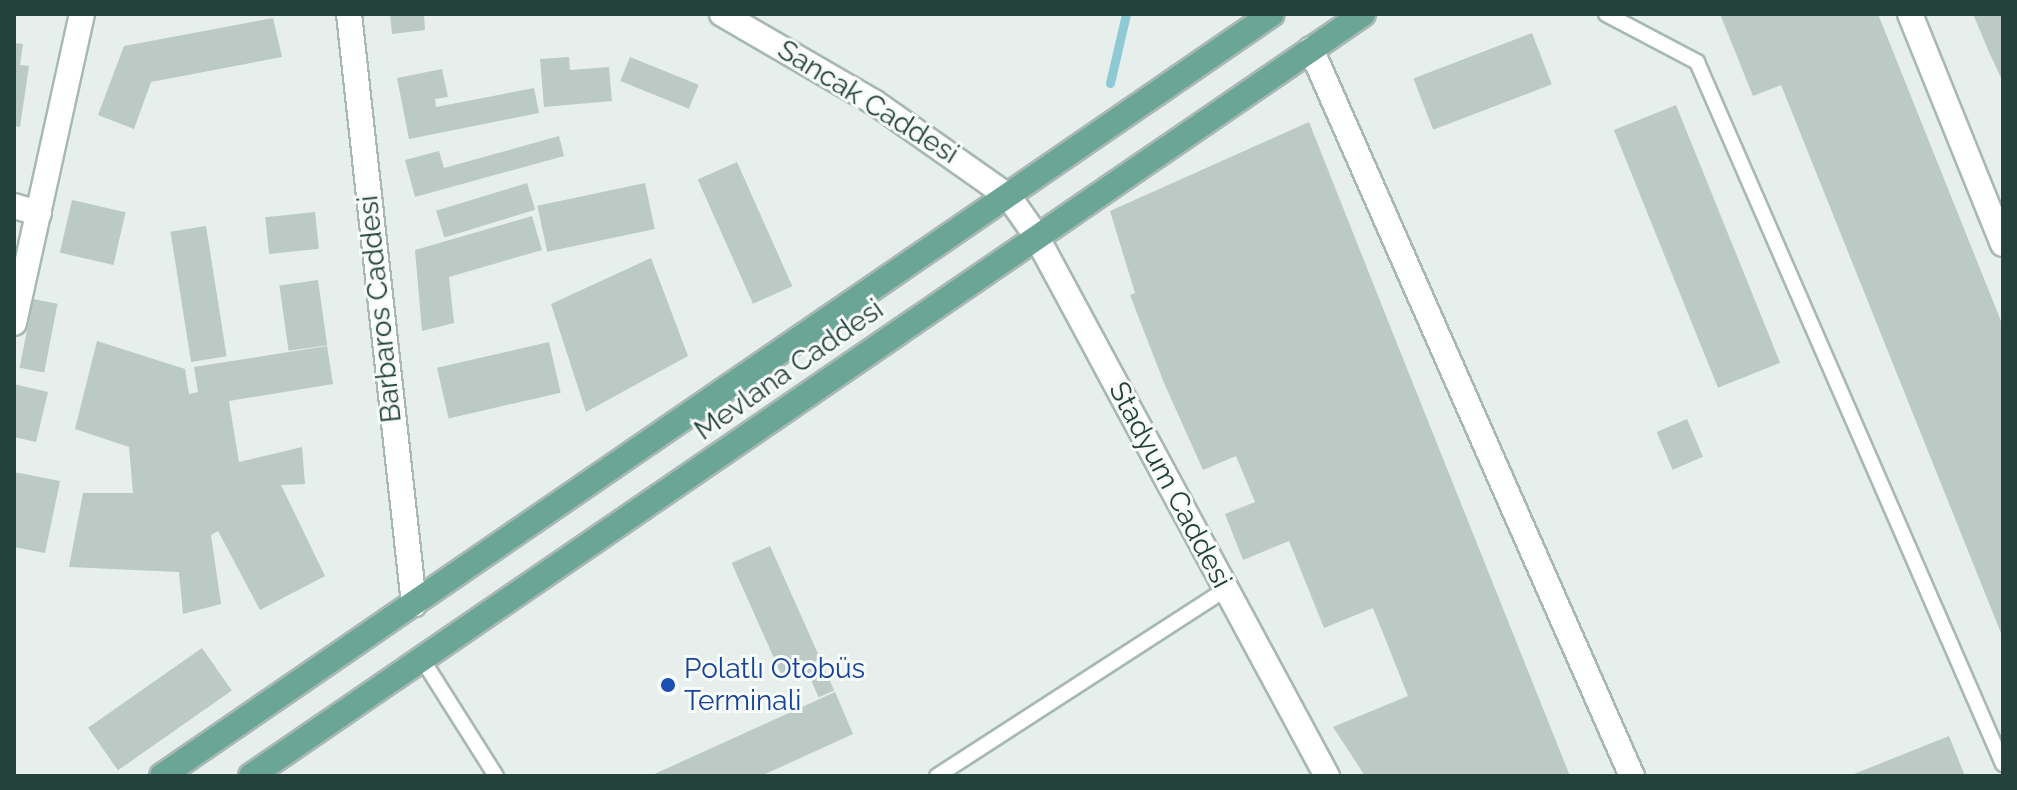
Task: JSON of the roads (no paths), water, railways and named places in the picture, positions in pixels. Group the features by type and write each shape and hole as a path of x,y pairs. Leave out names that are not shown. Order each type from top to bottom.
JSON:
{"main road":[{"name":"Mevlana Caddesi","path":"162,776 1272,14"},
{"name":"Mevlana Caddesi","path":"251,776 1035,234 1363,14"}],"street":[{"path":"14,323 82,14"},
{"name":"Barbaros Caddesi","path":"349,14 414,604"},
{"name":"Sancak Caddesi","path":"722,14 874,102 1009,197"},
{"path":"1910,14 2003,244"},
{"path":"1311,49 1632,776"},
{"name":"Stadyum Caddesi","path":"1009,197 1035,234 1327,776"},
{"path":"14,206 39,213"}],"lane":[{"path":"1606,14 1697,62 2003,764"},
{"path":"937,776 1226,589"},
{"path":"422,659 496,776"}],"waterway":[{"path":"1110,83 1126,14"}],"place":[{"name":"Polatlı Otobüs Terminali","path":"668,685"}]}
